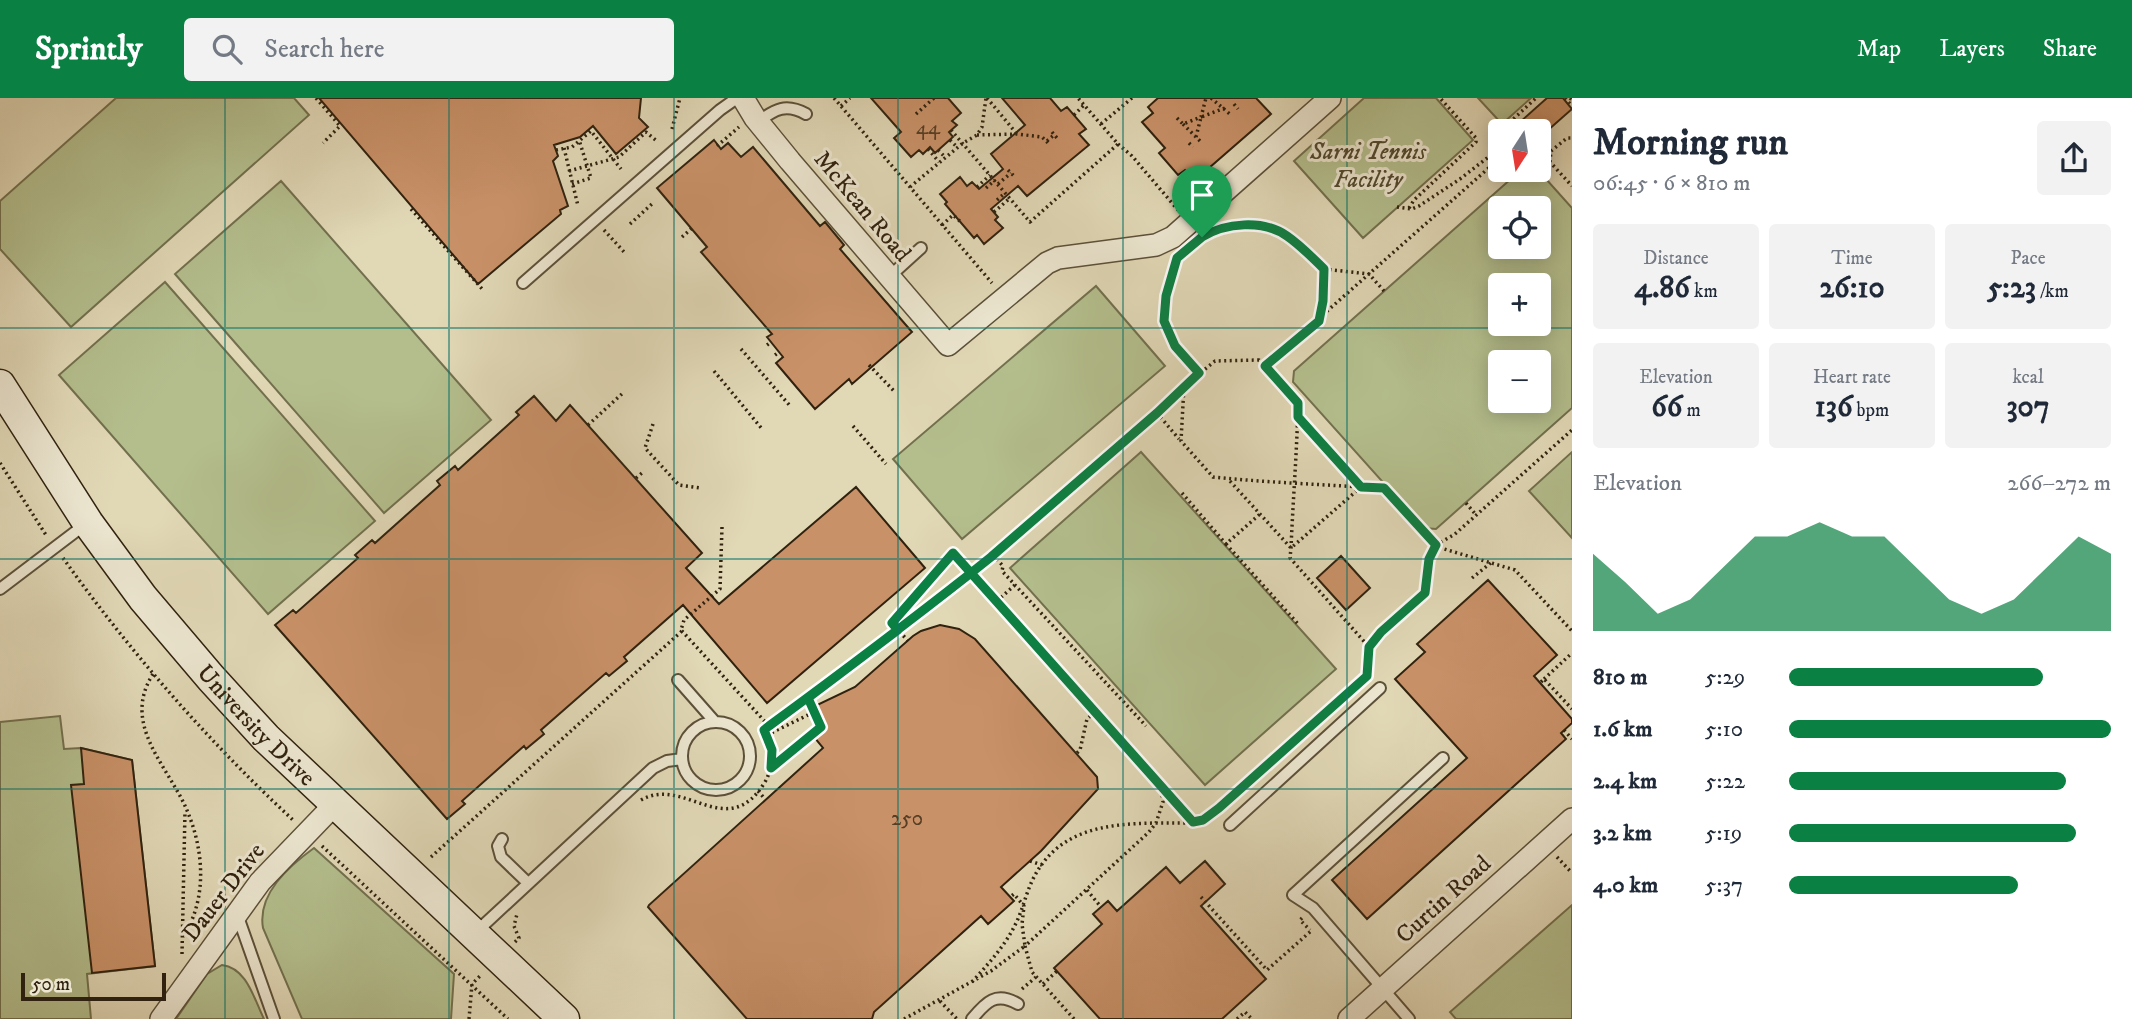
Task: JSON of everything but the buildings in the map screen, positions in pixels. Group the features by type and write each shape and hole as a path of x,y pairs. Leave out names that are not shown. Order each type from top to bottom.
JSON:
{"main road":[{"name":"University Drive","path":"0,385 88,523 144,598 211,678 266,738 564,1019"}],"street":[{"name":"McKean Road","path":"743,98 750,122 948,345 1004,298"},
{"path":"1004,298 1036,270 1058,258 1156,245 1173,237 1330,98"},
{"name":"Dauer Drive","path":"161,1019 260,882 335,804"},
{"name":"Curtin Road","path":"1349,1019 1572,819"}],"lane":[{"path":"523,284 737,98"},
{"path":"750,122 783,108 796,108 806,114"},
{"path":"889,277 921,247"},
{"path":"0,589 88,523"},
{"path":"678,680 715,722"},
{"path":"1230,825 1380,688"},
{"path":"715,722 728,724 739,731 747,742 750,754 748,767 741,779 731,787 718,790 705,788 694,782 682,759 683,746 690,734 701,725 715,722"},
{"path":"1409,1019 1313,908 1293,895 1443,758"},
{"path":"474,934 653,768 667,761 682,759"},
{"path":"502,839 498,846 501,856 528,883"},
{"path":"236,912 274,1019"},
{"path":"972,1019 994,998 1002,997 1018,1004"}],"path":[{"path":"316,98 341,125 323,144"},
{"path":"672,129 681,98"},
{"path":"834,98 1004,298"},
{"path":"841,106 850,98"},
{"path":"916,114 934,98"},
{"path":"910,187 957,147 977,135 982,127 986,98"},
{"path":"986,98 1017,134"},
{"path":"1078,98 1202,237 1220,229 1242,225 1276,230 1285,234 1324,269 1369,274 1384,291"},
{"path":"1101,124 1132,98"},
{"path":"1191,145 1198,139 1206,98"},
{"path":"1212,98 1230,114 1236,106"},
{"path":"1409,208 1414,200 1476,142 1476,138 1440,98"},
{"path":"1513,119 1536,98"},
{"path":"1569,99 1572,106"},
{"path":"1074,115 1084,105"},
{"path":"1183,124 1224,108"},
{"path":"1177,118 1198,139"},
{"path":"717,146 750,122"},
{"path":"556,150 572,147 590,130 621,169"},
{"path":"951,130 1030,222 1118,144"},
{"path":"569,171 619,156 645,131 658,142"},
{"path":"977,135 1042,136 1048,143 1054,135"},
{"path":"1551,151 1567,138 1572,138"},
{"path":"572,184 592,178 579,140"},
{"path":"950,140 957,147"},
{"path":"564,148 578,206"},
{"path":"928,149 939,162"},
{"path":"938,150 945,157"},
{"path":"1398,207 1419,206 1488,157"},
{"path":"1551,163 1572,186"},
{"path":"1265,366 1488,169"},
{"path":"986,188 1011,173"},
{"path":"976,187 990,175"},
{"path":"997,200 1004,193"},
{"path":"994,212 1009,199"},
{"path":"630,224 653,203"},
{"path":"411,209 484,291"},
{"path":"942,225 953,215 962,223"},
{"path":"682,237 691,229"},
{"path":"604,230 625,253"},
{"path":"1182,253 1177,258 1169,283 1164,321 1175,346 1199,373"},
{"path":"1319,321 1324,269"},
{"path":"741,349 791,407"},
{"path":"771,768 772,750 764,730 993,555 1215,361 1259,360 1298,403 1290,558 1369,647"},
{"path":"869,365 894,391"},
{"path":"714,372 763,430"},
{"path":"1181,441 1184,386"},
{"path":"588,425 624,392"},
{"path":"1157,413 1213,477 1384,488 1435,546 1515,570 1572,631"},
{"path":"1298,417 1361,487"},
{"path":"653,424 645,448 679,485 701,488"},
{"path":"853,426 886,464"},
{"path":"972,982 1001,949 1042,865 1064,843 1091,829 1122,824 1203,820 1367,676 1369,647 1381,632 1425,593 1429,559 1435,546 1455,534 1572,430"},
{"path":"0,463 43,530"},
{"path":"636,478 642,473"},
{"path":"1228,479 1291,548"},
{"path":"1291,548 1361,487"},
{"path":"1182,493 1299,625"},
{"path":"1466,502 1476,515"},
{"path":"1226,544 1260,514"},
{"path":"431,857 682,631 684,620 720,589 722,527"},
{"path":"908,641 892,623 953,553 1193,822"},
{"path":"993,555 1003,566 1002,571 1146,726"},
{"path":"1472,578 1492,562"},
{"path":"66,563 153,674 215,743 292,819"},
{"path":"997,602 1016,584"},
{"path":"682,631 769,726"},
{"path":"1572,653 1542,681 1572,709"},
{"path":"153,674 144,694 147,737 152,751 186,807 200,850 196,910 183,937"},
{"path":"641,800 666,793 683,796 706,807 726,809 744,803 758,791 771,768 821,727 820,719 808,698"},
{"path":"767,735 814,712"},
{"path":"1077,753 1087,719 1095,712"},
{"path":"1564,730 1572,739"},
{"path":"904,1019 972,982 1025,946 1149,832 1156,823 1163,802 1160,785"},
{"path":"758,791 765,799"},
{"path":"182,956 186,807"},
{"path":"322,846 508,1019"},
{"path":"1556,855 1572,873"},
{"path":"1030,861 1042,865"},
{"path":"1086,889 1101,907"},
{"path":"1010,897 1014,894 1024,906 1022,924 1032,972 1074,1019"},
{"path":"1201,897 1267,970 1311,931"},
{"path":"519,938 514,926 522,908"},
{"path":"1043,984 1057,971"},
{"path":"940,1001 957,1019"},
{"path":"1237,1019 1245,1012 1252,1019"}],"green space":[{"path":"116,98 294,98 309,115 71,327 0,249 0,201"},
{"name":"Sarni Tennis Facility","path":"1364,98 1436,98 1473,140 1363,238 1294,161"},
{"name":"Sarni Tennis Facility","path":"1478,98 1531,98 1508,119 1497,119"},
{"path":"281,181 491,420 384,513 175,274"},
{"path":"1507,182 1549,182 1572,208 1572,408 1436,529 1424,528 1293,382 1294,371 1488,199 1488,259 1551,259 1551,196 1492,196"},
{"path":"165,282 375,521 268,614 59,375"},
{"path":"1096,286 1165,366 962,539 893,459"},
{"path":"1141,452 1336,669 1205,785 1010,568"},
{"path":"1572,452 1572,538 1529,491"},
{"path":"60,716 64,749 81,748 132,760 155,966 87,974 91,1019 0,1019 0,722"},
{"path":"314,848 454,974 451,1019 302,1019 263,928 262,916 270,892 277,882"},
{"path":"1572,905 1572,1019 1456,1019 1450,1012"},
{"path":"222,965 231,967 244,978 264,1019 176,1019 207,974"}],"route":[{"path":"1202,237 1177,258 1166,296 1164,321 1175,346 1199,373 1157,413 991,557 971,573 898,630 764,730 772,750 771,768 821,727 808,698 898,630 892,623 953,553 964,565 971,573 1193,822 1212,814 1367,676 1369,647 1381,632 1425,593 1429,559 1436,545 1384,488 1361,487 1298,417 1298,403 1265,366 1319,321 1324,269 1305,250 1276,230 1231,226 1202,237"}]}
